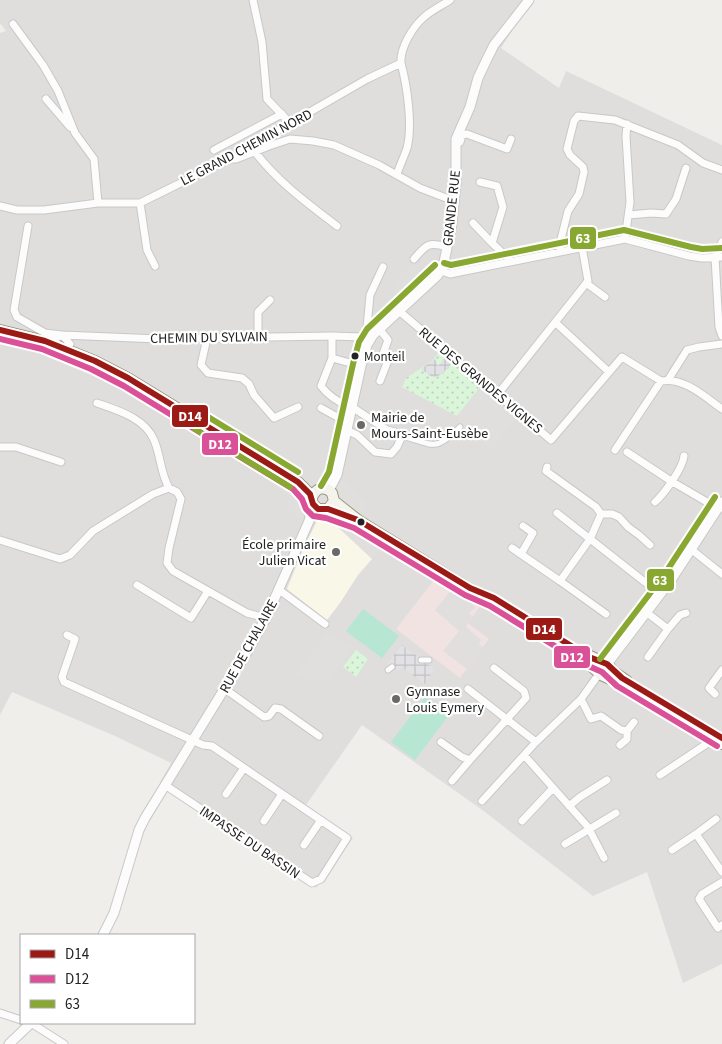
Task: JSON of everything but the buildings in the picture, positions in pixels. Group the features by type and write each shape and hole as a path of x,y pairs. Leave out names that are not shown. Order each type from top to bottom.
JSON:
{"main road":[{"path":"0,330 47,339 71,347 128,378 298,482 322,504 358,520 586,661 604,669 627,687 719,741"},
{"path":"298,482 324,489 334,495 322,504"},
{"path":"322,504 313,494 324,489"}],"street":[{"path":"253,0 262,42 267,100 291,124"},
{"path":"397,174 407,147 409,117 408,97 400,63 400,53 412,32 423,18 450,0"},
{"name":"GRANDE RUE","path":"441,271 452,224 456,138 470,107 478,78 494,45 529,0"},
{"path":"12,24 42,65 58,91 75,134"},
{"name":"LE GRAND CHEMIN NORD","path":"0,206 17,210 44,210 98,202 140,203 227,159 367,79 400,63"},
{"path":"46,99 94,159 98,202"},
{"path":"214,150 282,114"},
{"path":"560,252 560,243 568,210 579,194 584,172 583,167 570,155 567,149 576,118 582,116 615,120 627,124 678,145 703,163 722,170"},
{"path":"625,239 629,215 627,124"},
{"path":"456,151 460,139 465,134 507,149 511,139"},
{"path":"227,159 236,159 290,139 313,141 334,145 397,174 420,188 454,201"},
{"path":"255,152 268,169 288,188 337,226"},
{"path":"629,215 666,214 676,199 686,168"},
{"path":"480,182 497,186 503,207 492,242"},
{"path":"140,203 147,250 155,266"},
{"path":"473,223 509,258 510,262"},
{"path":"28,226 14,310 16,317 47,339 52,340 62,335 71,347"},
{"path":"368,338 380,330 441,271 450,274 625,239 678,254 702,258 719,257"},
{"path":"722,242 719,257 719,327 722,336"},
{"path":"414,259 424,248 432,243 447,247"},
{"path":"498,394 588,281 582,247"},
{"path":"324,489 337,475 368,338 370,294 384,267"},
{"path":"586,284 605,297"},
{"path":"258,337 258,312 270,300"},
{"name":"RUE DES GRANDES VIGNES","path":"399,311 551,440 622,357 664,380 672,379 693,389 722,409"},
{"path":"556,323 609,372"},
{"path":"380,330 388,340 382,354 387,363 380,381"},
{"name":"CHEMIN DU SYLVAIN","path":"62,335 159,339 332,336 368,338"},
{"path":"71,347 75,335"},
{"path":"332,336 332,358 322,386 335,400 352,408 387,430 431,444 440,445 447,441 460,427"},
{"path":"206,338 201,365 208,372 242,378 249,384 254,395 274,418 298,407"},
{"path":"615,450 687,350 722,344"},
{"path":"332,358 361,366"},
{"path":"97,403 127,414 149,430 155,440 163,476 169,488 177,492 181,498 167,563 173,571 248,613 266,618"},
{"path":"321,408 357,435 375,452 391,454 402,436"},
{"path":"0,447 16,447 61,462"},
{"path":"482,801 536,742 581,699 692,550 721,506 712,505 627,452"},
{"path":"655,502 684,461 684,456"},
{"path":"547,467 546,471 596,507 601,514"},
{"path":"0,540 60,559 70,555 94,531 153,494 169,488"},
{"name":"RUE DE CHALAIRE","path":"103,934 114,913 139,830 152,805 247,652 266,618 309,521 322,504"},
{"path":"557,513 660,594"},
{"path":"560,581 590,539 601,514"},
{"path":"601,514 612,514 619,517 650,546"},
{"path":"521,554 533,533 523,526"},
{"path":"512,548 606,614"},
{"path":"692,550 722,574"},
{"path":"137,585 191,618 208,591"},
{"path":"278,589 325,624"},
{"path":"646,612 668,629"},
{"path":"648,657 680,615 686,613"},
{"path":"67,635 75,639 62,677 64,682 194,740 203,746 212,746 321,820 304,845"},
{"path":"421,660 429,660"},
{"path":"452,780 526,698 524,691 494,668"},
{"path":"715,694 709,688 722,670"},
{"path":"225,689 264,717 269,716 275,708 281,710 319,736"},
{"path":"468,690 536,742"},
{"path":"581,699 591,719 601,716 621,730 627,731"},
{"path":"620,745 627,739 627,731 634,722"},
{"path":"660,775 719,741"},
{"path":"441,742 462,757 470,760"},
{"path":"524,755 590,830 604,858"},
{"path":"226,794 244,768"},
{"path":"569,806 607,780"},
{"name":"IMPASSE DU BASSIN","path":"165,785 312,883 321,879 347,838 321,820"},
{"path":"522,821 553,788"},
{"path":"264,821 282,794"},
{"path":"565,844 616,813"},
{"path":"672,850 716,819"},
{"path":"696,834 722,872"},
{"path":"722,882 702,894 699,899 718,928 722,925"},
{"path":"0,1013 20,1020"},
{"path":"9,1044 30,1024"},
{"path":"33,1024 64,1044"}],"shaded area":[{"path":"0,0 532,0 501,48 559,88 566,71 722,145 722,964 683,983 647,872 593,896 485,812 362,725 306,805 353,838 316,888 160,782 171,763 115,736 12,692 0,715 0,33 6,31 0,23"},
{"path":"413,264 427,277 404,303 392,292 398,286 395,283"},
{"path":"445,357 452,363 438,376 432,377 421,369 435,359 438,366"},
{"path":"347,364 358,367 354,391 346,389 348,383 342,381"},
{"path":"481,386 517,418 491,449 461,430 458,423 459,418 457,416"},
{"path":"280,477 301,491 307,498 307,509 301,519 285,507 290,498 275,487"},
{"path":"340,477 369,505 360,515 339,500 339,493 333,487"},
{"path":"325,515 372,559 358,575 327,620 287,589 303,549 319,517"},
{"path":"345,522 387,545 372,558 345,533"},
{"path":"437,576 475,597 481,605 468,623 489,639 460,678 396,629"},
{"path":"452,589 470,601 475,608 469,613 472,616 466,627 481,640 479,644 483,647 467,669 443,651 459,631 435,610"},
{"path":"326,633 352,648 325,683 318,679 313,683 297,673"},
{"path":"402,645 434,669 425,684 402,667 398,671 388,663"}],"green space":[{"path":"440,351 481,386 457,416 402,387 406,378 432,361"},
{"path":"363,609 399,636 382,658 346,631"},
{"path":"356,650 368,659 356,677 343,667"},
{"path":"425,697 449,715 415,760 391,742"}],"transit line":[{"name":"63","path":"444,263 451,265 624,230 691,247 702,249 722,248"},
{"name":"63","path":"321,486 329,472 359,342 367,329 435,265"},
{"name":"D14","path":"0,330 45,341 95,361 128,378 298,482 310,494 313,504 318,509 328,509 358,520 470,588 494,598 589,657 607,664 622,678 722,738"},
{"name":"D12","path":"0,339 42,349 91,369 124,386 293,489 313,516 326,518 354,528 465,595 490,606 584,664 602,672 617,686 717,746"},
{"name":"63","path":"205,415 298,472"},
{"name":"63","path":"195,429 290,487"},
{"name":"63","path":"600,659 664,575 715,497"}],"place":[{"name":"Monteil","path":"355,356"},
{"name":"Mairie de Mours-Saint-Eusèbe","path":"361,425"},
{"name":"École primaire Julien Vicat","path":"336,552"},
{"name":"Gymnase Louis Eymery","path":"396,699"}]}
